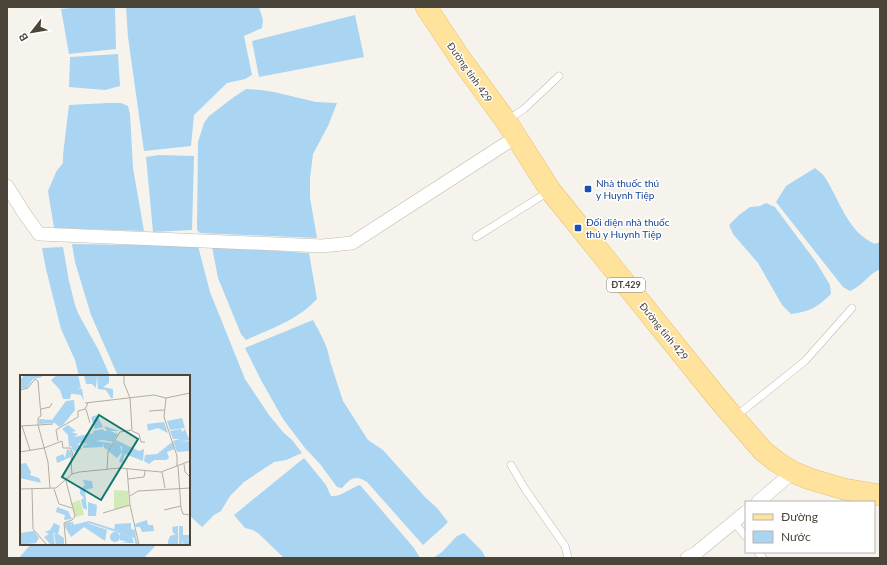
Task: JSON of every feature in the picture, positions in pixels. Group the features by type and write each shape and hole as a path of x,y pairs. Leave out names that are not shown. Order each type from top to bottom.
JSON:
{"main road":[{"name":"Đường tỉnh 429","path":"426,7 460,58 511,129 550,190 762,451 793,472 810,479 844,489 880,495"}],"street":[{"path":"7,186 39,234 322,246 352,243 511,129"},
{"path":"759,501 793,472"},
{"path":"687,558 696,553 745,513"}],"lane":[{"path":"511,129 524,109 559,76"},
{"path":"476,237 550,190"},
{"path":"734,418 805,361 852,308"},
{"path":"511,465 525,489 565,546 568,558"},
{"path":"734,522 745,536"}],"water":[{"path":"81,7 115,7 116,49 69,54 61,9"},
{"path":"126,7 259,7 263,20 262,28 244,36 252,75 245,79 227,83 194,115 191,146 144,151 128,37"},
{"path":"355,15 364,57 259,77 252,41"},
{"path":"118,54 120,86 105,90 69,87 70,57"},
{"path":"246,89 274,92 316,102 337,103 328,126 313,154 310,178 310,198 317,238 200,233 197,230 198,142 204,123 209,116"},
{"path":"121,103 128,106 130,114 133,168 144,231 54,228 48,191 56,172 63,163 69,105"},
{"path":"159,155 194,156 192,230 153,232 146,157"},
{"path":"815,168 824,176 830,185 845,214 857,232 865,239 875,244 880,242 880,269 850,291 843,287 776,202 786,186"},
{"path":"766,203 775,207 816,262 830,285 831,294 817,306 803,312 791,314 782,305 758,263 733,234 729,225 750,207 760,206"},
{"path":"72,244 198,246 210,292 245,379 269,415 302,453 286,460 274,462 244,482 230,496 221,511 214,515 202,527 190,516 190,375 118,375 91,315 75,262"},
{"path":"63,247 75,305 110,375 79,375 75,360 61,329 42,248"},
{"path":"212,247 309,253 317,299 293,318 246,340 241,334 218,278"},
{"path":"313,320 326,345 343,401 368,440 383,450 425,497 437,508 448,522 423,545 367,482 356,478 350,480 342,488 337,487 283,419 245,348"},
{"path":"304,458 326,485 331,496 342,494 360,485 414,548 420,558 284,558 259,534 253,530 245,528 234,515"},
{"path":"464,533 481,550 486,558 433,558 442,552 457,536"},
{"path":"30,545 156,545 144,558 19,558"}],"place":[{"name":"Nhà thuốc thú y Huynh Tiệp","path":"588,189"},
{"name":"Đối diện nhà thuốc thú y Huynh Tiệp","path":"578,228"}]}
